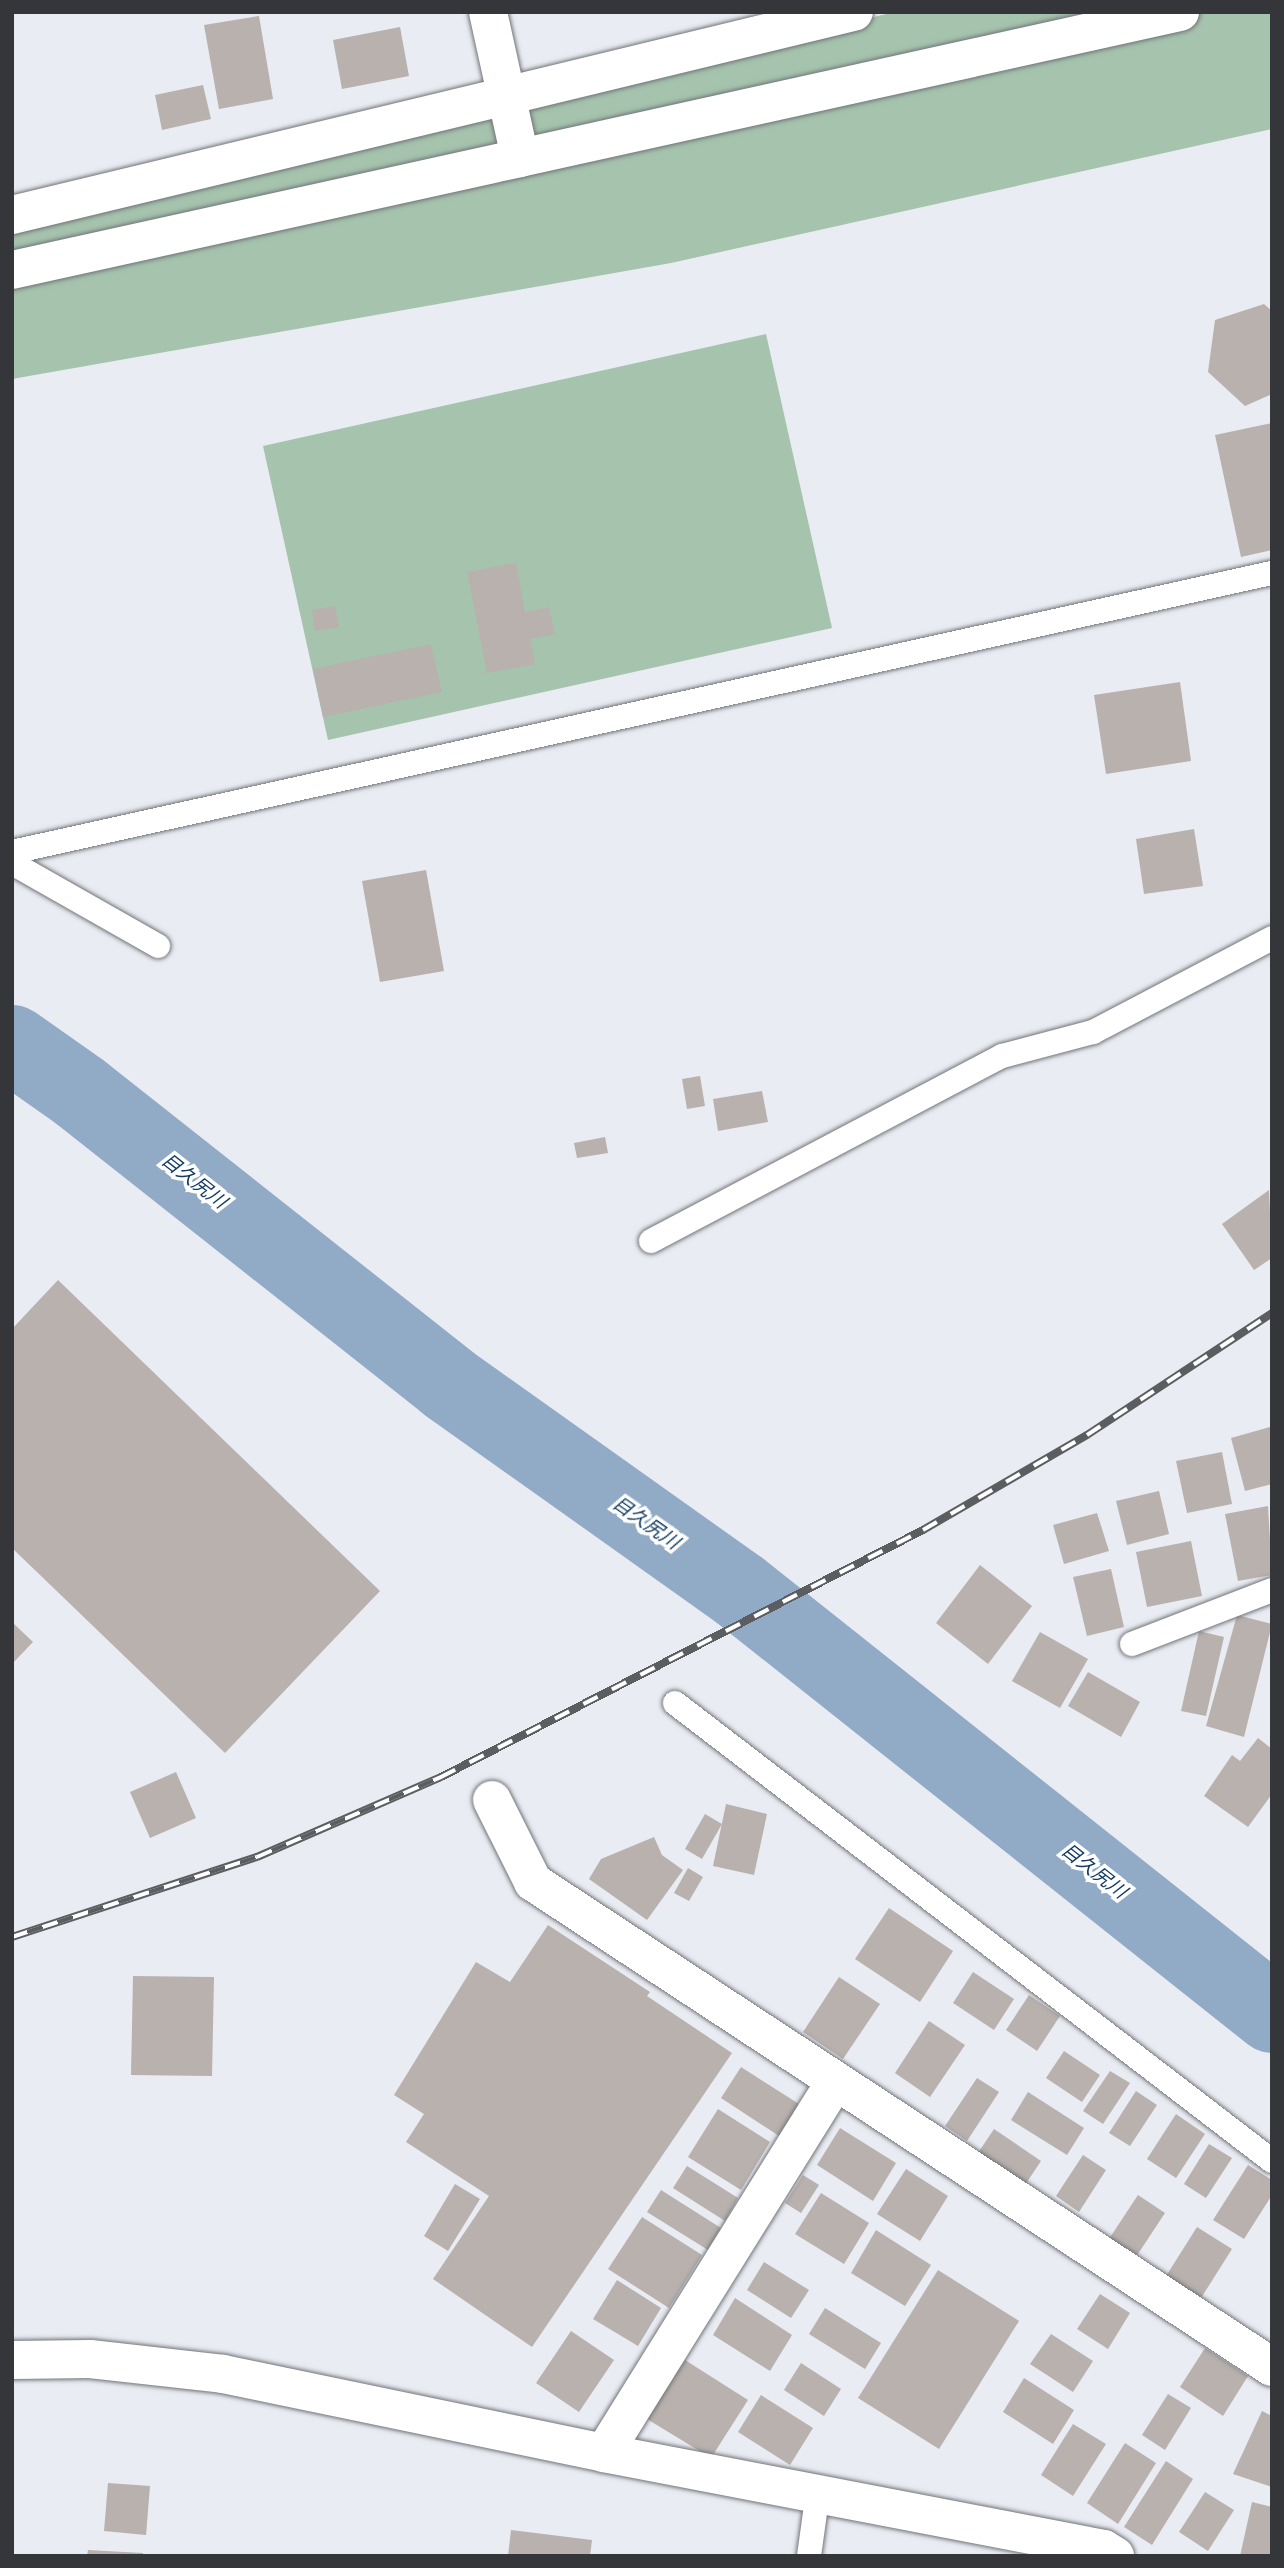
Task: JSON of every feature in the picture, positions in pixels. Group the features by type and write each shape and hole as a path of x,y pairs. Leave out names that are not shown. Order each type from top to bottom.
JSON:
{"street":[{"path":"488,12 520,158"},
{"path":"12,215 854,12"},
{"path":"12,270 1180,12"},
{"path":"492,1800 533,1882 834,2083 1272,2367"},
{"path":"604,2453 834,2083"},
{"path":"12,2360 90,2359 223,2374 604,2453 818,2491 1104,2549 1115,2556"}],"lane":[{"path":"12,852 1272,573"},
{"path":"12,863 158,946"},
{"path":"651,1241 1002,1056 1094,1032 1272,938"},
{"path":"1132,1644 1272,1590"},
{"path":"675,1703 1272,2161"},
{"path":"809,2556 818,2491"}],"green space":[{"path":"895,12 1272,12 1272,129 671,263 12,379 12,219"},
{"path":"766,334 832,628 328,740 263,446"}],"building":[{"path":"259,16 273,99 219,109 204,25"},
{"path":"400,27 409,76 342,89 333,40"},
{"path":"203,85 211,119 162,130 155,95"},
{"path":"1264,304 1272,311 1272,394 1245,406 1208,372 1215,320"},
{"path":"1272,423 1272,550 1241,557 1215,435"},
{"path":"516,563 525,612 549,607 555,634 530,639 535,664 487,673 467,572"},
{"path":"335,606 339,627 315,631 312,610"},
{"path":"431,644 442,692 323,717 313,669"},
{"path":"1180,682 1191,761 1106,774 1094,695"},
{"path":"1194,829 1203,886 1144,894 1136,839"},
{"path":"426,870 444,971 380,982 362,881"},
{"path":"700,1076 705,1106 687,1109 682,1079"},
{"path":"762,1091 768,1122 718,1131 713,1099"},
{"path":"605,1137 608,1153 577,1158 574,1143"},
{"path":"1269,1190 1272,1258 1254,1270 1222,1224"},
{"path":"58,1280 380,1591 225,1753 12,1548 12,1329"},
{"path":"1270,1427 1272,1484 1245,1491 1231,1438"},
{"path":"1222,1452 1232,1504 1187,1513 1176,1461"},
{"path":"1159,1491 1169,1534 1127,1545 1116,1501"},
{"path":"1268,1506 1272,1575 1238,1581 1225,1514"},
{"path":"1097,1513 1109,1551 1064,1564 1053,1525"},
{"path":"1191,1541 1202,1596 1147,1607 1136,1552"},
{"path":"980,1565 1032,1606 988,1664 936,1623"},
{"path":"1111,1569 1124,1627 1087,1636 1073,1577"},
{"path":"1237,1615 1272,1624 1244,1737 1206,1726"},
{"path":"12,1622 33,1642 12,1664"},
{"path":"1199,1631 1224,1637 1206,1716 1181,1711"},
{"path":"1040,1632 1088,1659 1060,1708 1012,1681"},
{"path":"1088,1672 1140,1702 1121,1737 1068,1706"},
{"path":"1258,1738 1272,1749 1272,1794 1248,1827 1204,1796 1232,1755 1240,1761"},
{"path":"176,1772 196,1818 150,1838 130,1792"},
{"path":"726,1804 767,1814 754,1875 713,1866"},
{"path":"705,1814 722,1824 702,1859 685,1849"},
{"path":"654,1837 662,1855 683,1870 647,1920 589,1879 601,1859"},
{"path":"688,1868 703,1877 689,1901 674,1893"},
{"path":"889,1908 953,1951 920,2002 855,1959"},
{"path":"548,1925 650,1992 647,1996 732,2053 532,2347 433,2279 489,2196 406,2142 424,2114 394,2095 476,1962 510,1982"},
{"path":"973,1972 1014,1999 994,2030 953,2003"},
{"path":"133,1976 214,1977 212,2076 131,2075"},
{"path":"839,1977 880,2004 843,2059 803,2032"},
{"path":"1029,1995 1060,2016 1037,2051 1006,2030"},
{"path":"929,2021 965,2045 930,2097 895,2073"},
{"path":"1064,2051 1100,2075 1082,2102 1046,2078"},
{"path":"741,2067 799,2104 779,2136 721,2098"},
{"path":"1110,2071 1130,2083 1103,2124 1083,2111"},
{"path":"977,2078 999,2092 967,2141 945,2126"},
{"path":"1136,2091 1157,2105 1130,2146 1109,2133"},
{"path":"1028,2092 1084,2128 1067,2155 1011,2120"},
{"path":"718,2109 770,2142 741,2190 688,2157"},
{"path":"1176,2114 1205,2134 1176,2178 1147,2159"},
{"path":"840,2128 896,2163 873,2201 817,2165"},
{"path":"994,2129 1041,2161 1021,2191 974,2159"},
{"path":"1209,2144 1232,2158 1206,2198 1184,2184"},
{"path":"1083,2155 1106,2170 1079,2212 1056,2196"},
{"path":"1248,2165 1272,2180 1272,2195 1244,2239 1213,2220"},
{"path":"687,2166 738,2198 725,2221 673,2188"},
{"path":"906,2169 948,2196 920,2241 877,2214"},
{"path":"803,2175 819,2185 801,2213 785,2203"},
{"path":"455,2184 480,2199 448,2251 424,2236"},
{"path":"661,2190 721,2228 708,2250 647,2212"},
{"path":"821,2193 869,2223 844,2264 795,2234"},
{"path":"1138,2195 1165,2213 1130,2266 1103,2248"},
{"path":"642,2217 702,2255 669,2308 608,2269"},
{"path":"1197,2227 1232,2249 1196,2306 1161,2284"},
{"path":"876,2230 931,2265 905,2306 851,2273"},
{"path":"764,2262 809,2290 791,2318 747,2290"},
{"path":"938,2270 1019,2321 939,2449 858,2398"},
{"path":"617,2280 661,2308 638,2346 593,2319"},
{"path":"1100,2294 1130,2313 1108,2349 1077,2329"},
{"path":"735,2298 792,2335 770,2371 713,2335"},
{"path":"825,2308 881,2343 865,2369 809,2334"},
{"path":"571,2331 614,2360 579,2412 536,2383"},
{"path":"1051,2334 1093,2361 1073,2392 1030,2364"},
{"path":"1205,2348 1248,2376 1223,2416 1180,2387"},
{"path":"685,2360 748,2400 711,2458 647,2419"},
{"path":"801,2363 841,2389 824,2416 784,2390"},
{"path":"1024,2378 1074,2410 1053,2444 1003,2412"},
{"path":"1168,2394 1191,2408 1165,2450 1142,2435"},
{"path":"761,2395 813,2428 790,2465 738,2432"},
{"path":"1262,2411 1272,2416 1272,2487 1233,2474"},
{"path":"1073,2424 1106,2444 1073,2496 1041,2475"},
{"path":"1125,2443 1156,2463 1118,2524 1087,2503"},
{"path":"1166,2461 1193,2479 1152,2545 1124,2527"},
{"path":"108,2483 150,2486 146,2535 104,2531"},
{"path":"1205,2492 1234,2510 1208,2551 1179,2532"},
{"path":"1252,2502 1272,2507 1272,2556 1240,2556"},
{"path":"511,2530 592,2540 590,2556 508,2556"},
{"path":"88,2550 143,2553 143,2556 87,2556"}],"waterway":[{"name":"目久尻川","path":"12,1044 80,1092 448,1383 738,1589 1272,2013"}],"railway":[{"path":"12,1937 257,1857 441,1777 923,1530 1087,1435 1272,1313"}]}
